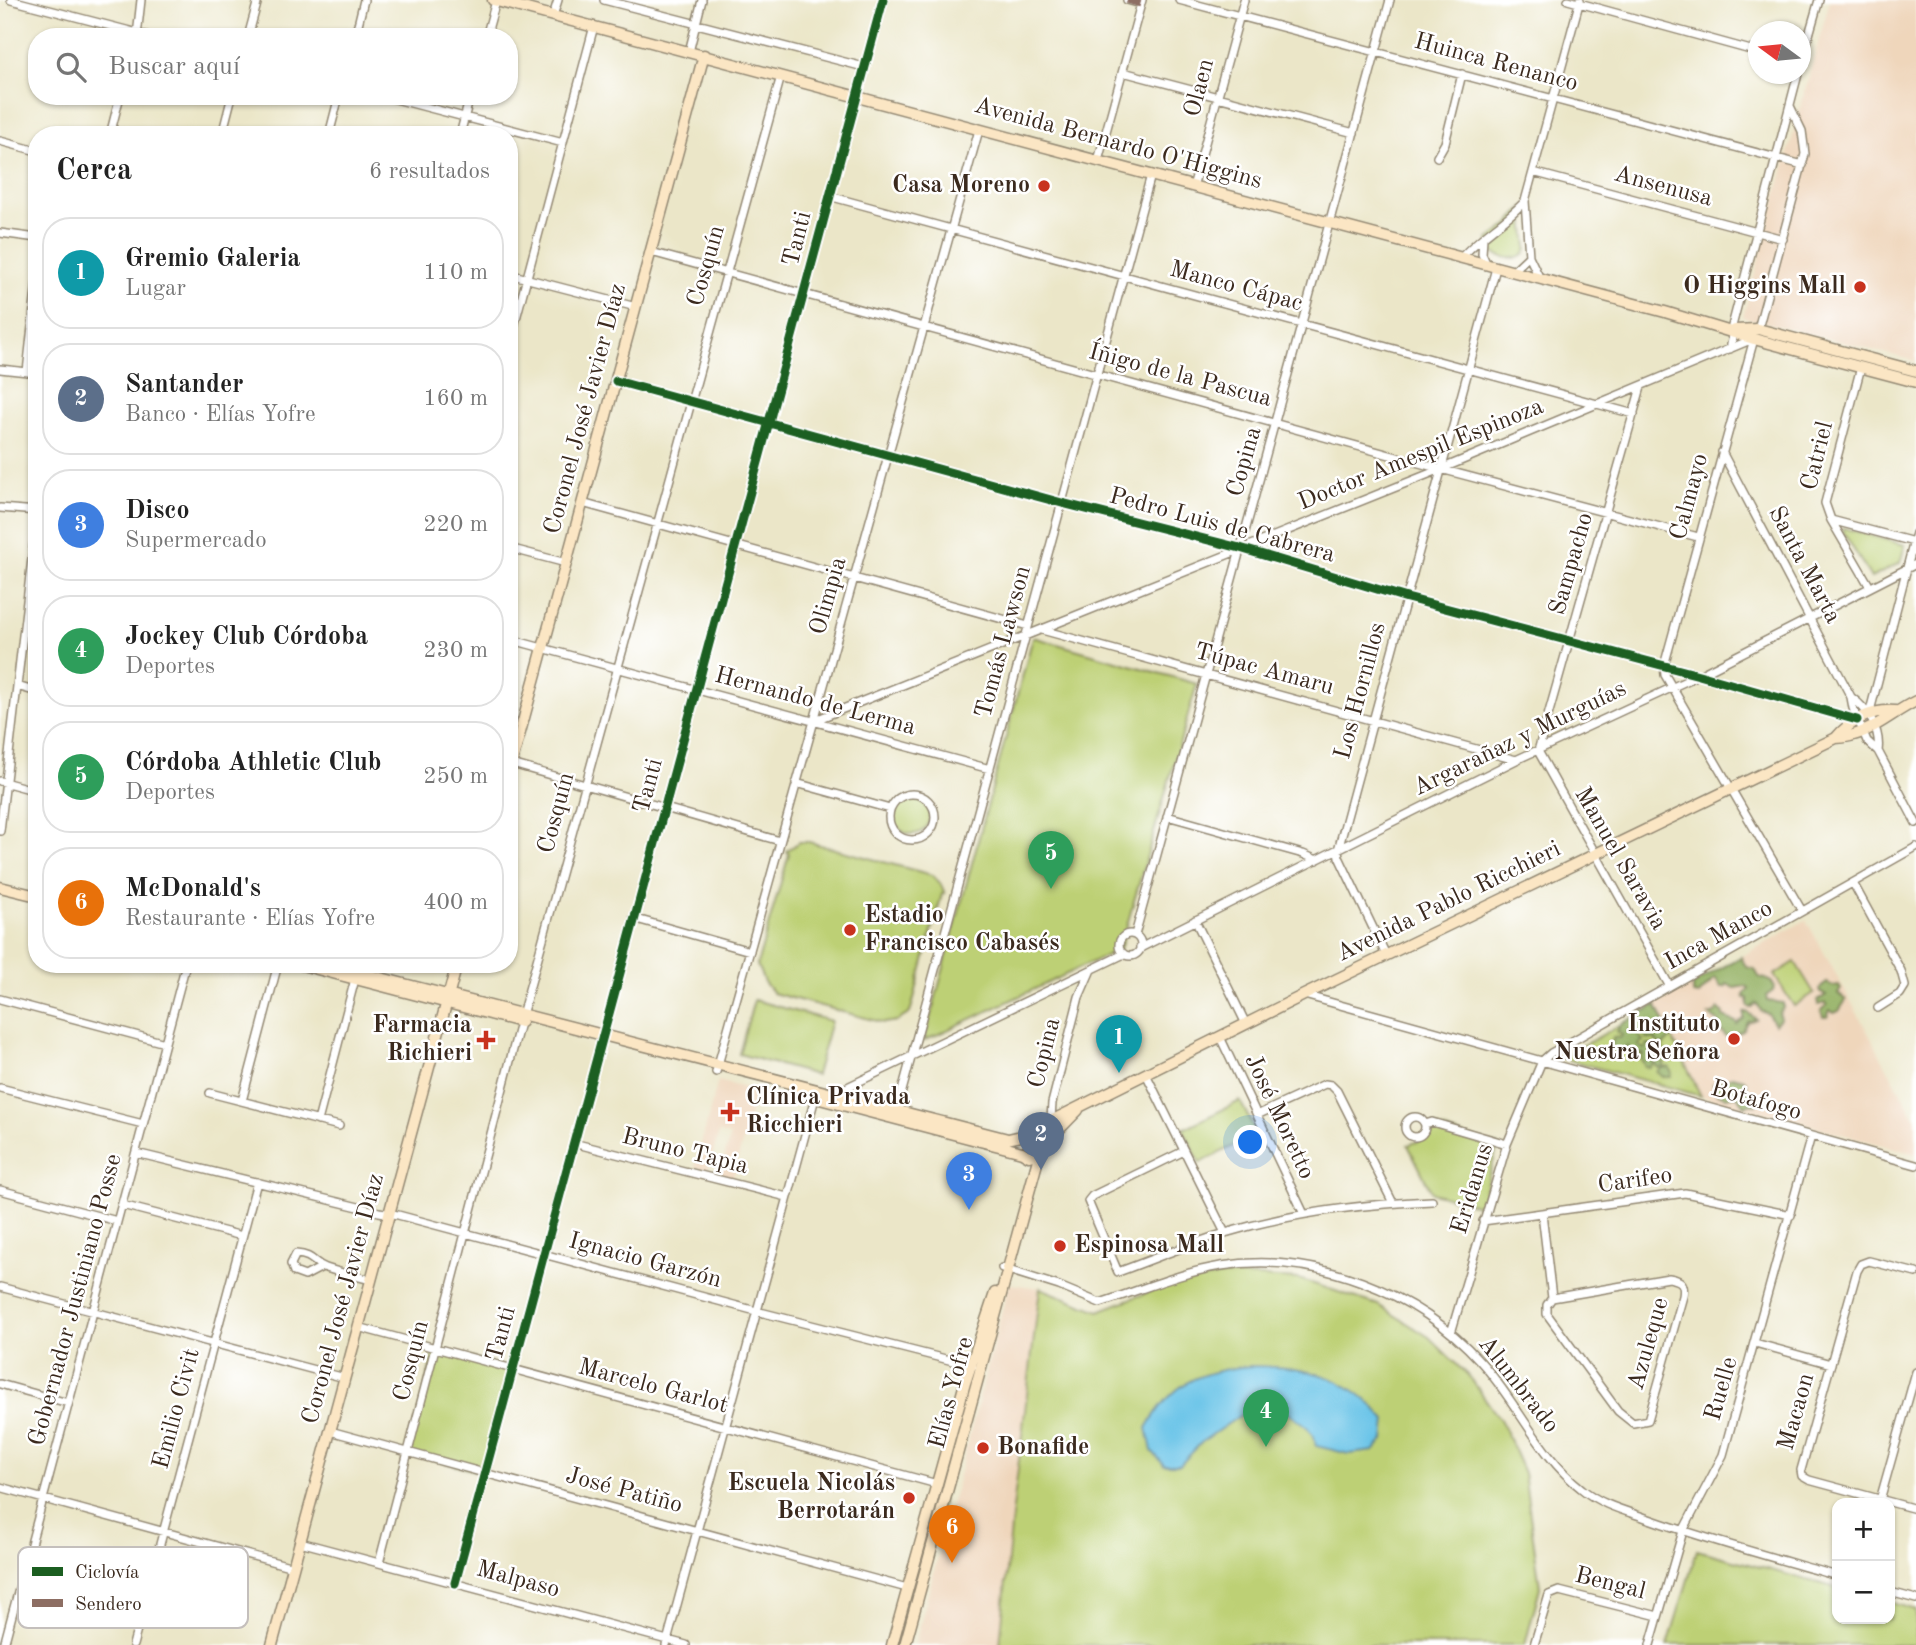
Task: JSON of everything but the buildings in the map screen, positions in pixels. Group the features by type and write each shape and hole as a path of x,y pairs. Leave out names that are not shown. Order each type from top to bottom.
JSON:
{"main road":[{"name":"Avenida Bernardo O'Higgins","path":"494,0 1731,330 1916,371"},
{"name":"Coronel José Javier Díaz","path":"518,739 704,55"},
{"name":"Avenida Bernardo O'Higgins","path":"1756,334 1916,382"},
{"name":"Avenida Pablo Ricchieri","path":"1032,1131 1051,1119 1730,788 1836,738 1847,738 1863,732 1916,701"},
{"name":"Avenida Pablo Ricchieri","path":"1836,738 1845,727 1857,720 1885,710 1895,711"},
{"path":"0,881 28,888"},
{"path":"0,887 28,894"},
{"path":"332,973 521,1018 815,1098 896,1115 1003,1139 1032,1131 1039,1134 1042,1149 1033,1156 896,1115 831,1095 716,1069"},
{"path":"356,973 447,1000"},
{"name":"Coronel José Javier Díaz","path":"272,1645 454,973"},
{"name":"Avenida Pablo Ricchieri","path":"1042,1149 1082,1106"},
{"path":"1021,1136 1019,1144 1023,1153"},
{"name":"Elías Yofre","path":"891,1645 937,1484 1042,1149"},
{"name":"Elías Yofre","path":"1005,1269 1028,1168 1023,1153"},
{"name":"Elías Yofre","path":"905,1645 975,1366"}],"street":[{"path":"11,0 112,28"},
{"path":"138,28 141,0"},
{"path":"250,28 258,0"},
{"path":"357,28 364,0"},
{"path":"488,28 494,0"},
{"path":"553,16 558,0"},
{"path":"604,0 864,67"},
{"path":"689,51 702,0"},
{"name":"Tanti","path":"455,1583 883,0"},
{"path":"1098,161 1142,2 1127,0"},
{"name":"Huinca Renanco","path":"1178,0 1803,165"},
{"name":"Olaen","path":"1193,187 1244,0"},
{"name":"Copina","path":"1135,935 1390,0"},
{"path":"1568,0 1748,49"},
{"path":"1811,28 1819,0"},
{"path":"1540,279 1529,256 1525,201 1579,1"},
{"path":"518,312 594,26"},
{"path":"1123,72 1354,133"},
{"path":"1437,156 1445,143 1462,74"},
{"name":"Cosquín","path":"379,1563 521,1018 781,76"},
{"path":"1730,349 1731,330 1795,84"},
{"path":"112,126 118,105"},
{"path":"224,126 230,105"},
{"path":"331,126 337,105"},
{"path":"419,105 499,126"},
{"path":"462,126 468,105"},
{"name":"Calmayo","path":"1664,666 1803,165 1805,153 1802,131 1789,105"},
{"name":"Olimpia","path":"716,1069 979,130"},
{"path":"518,131 563,143"},
{"path":"0,141 28,149"},
{"name":"Ansenusa","path":"1533,172 1783,239"},
{"name":"Tomás Lawson","path":"896,1115 1151,175"},
{"name":"Manco Cápac","path":"829,196 1634,414"},
{"path":"1461,258 1525,201"},
{"path":"0,233 28,237"},
{"name":"Los Hornillos","path":"1338,850 1468,370 1491,266 1482,254 1483,237"},
{"name":"Íñigo de la Pascua","path":"650,252 1698,537"},
{"path":"1512,272 1529,256"},
{"path":"518,276 636,307"},
{"name":"Doctor Amespil Espinoza","path":"813,722 1641,387 1730,349 1756,334"},
{"path":"0,369 27,372 28,363"},
{"name":"Catriel","path":"1861,367 1825,503 1831,520 1870,587"},
{"name":"Pedro Luis de Cabrera","path":"616,381 1062,503 1240,548 1407,598 1570,640 1857,720"},
{"name":"Sampacho","path":"1538,751 1641,387"},
{"name":"Santa Marta","path":"1722,452 1852,697 1857,720 1867,741 1878,751 1916,823"},
{"path":"582,503 1028,626"},
{"path":"0,508 28,512"},
{"path":"1831,520 1914,542"},
{"path":"1869,715 1916,533"},
{"path":"518,550 566,563"},
{"name":"Argarañaz y Murguías","path":"1140,948 1516,760 1699,675 1916,564"},
{"path":"0,831 3,781 28,605"},
{"name":"Túpac Amaru","path":"1041,629 1516,760"},
{"name":"Hernando de Lerma","path":"518,641 990,769"},
{"path":"1664,666 1672,686 1802,911"},
{"path":"17,687 28,690"},
{"name":"Santa Marta","path":"1852,697 1861,704 1875,726 1878,751"},
{"name":"Manuel Saravia","path":"1538,751 1669,985"},
{"path":"518,770 780,841"},
{"path":"3,781 28,788"},
{"path":"796,783 890,809"},
{"path":"913,793 920,795 926,798 934,809 934,824 924,836 908,839 895,832 891,825 890,809 899,797 913,793"},
{"path":"1167,816 1317,860"},
{"name":"Inca Manco","path":"1542,1061 1551,1053 1669,985 1916,847"},
{"path":"1338,850 1386,955"},
{"path":"1853,883 1901,971 1905,986 1900,994 1878,1008"},
{"path":"633,919 750,951"},
{"name":"José Moretto","path":"1195,920 1246,1024"},
{"path":"666,1643 815,1098 831,1095 1124,954 1134,955 1140,948 1140,940 1135,935 1128,933 1120,939 1118,946 1124,954"},
{"name":"Copina","path":"1051,1119 1052,1103 1079,998 1090,971"},
{"name":"Gobernador Justiniano Posse","path":"30,1547 184,973"},
{"path":"242,1101 276,973"},
{"path":"318,1121 355,979"},
{"name":"Copina","path":"1073,979 1079,998"},
{"name":"Botafogo","path":"1304,995 1916,1165"},
{"path":"0,999 165,1044"},
{"name":"José Moretto","path":"1220,1037 1304,1214"},
{"name":"Eridanus","path":"1451,1333 1507,1144 1542,1061"},
{"path":"1146,1074 1225,1233"},
{"path":"1257,1115 1325,1084 1331,1084 1393,1203"},
{"path":"0,1088 144,1124"},
{"path":"210,1093 339,1126"},
{"path":"1424,1124 1432,1122 1507,1144"},
{"name":"Ruelle","path":"1650,1645 1683,1531 1723,1455 1811,1136"},
{"name":"Bruno Tapia","path":"573,1143 787,1198"},
{"path":"1184,1151 1092,1196 1088,1201 1118,1272 1225,1233 1304,1214 1432,1201"},
{"name":"Ignacio Garzón","path":"136,1153 379,1212 390,1212 756,1311 975,1366"},
{"name":"Emilio Civit","path":"160,1547 257,1182"},
{"path":"0,1190 117,1221"},
{"name":"Carifeo","path":"1483,1221 1685,1193 1791,1215"},
{"path":"122,1205 242,1236"},
{"name":"Azuleque","path":"1542,1213 1552,1298 1547,1305 1547,1314 1618,1411 1633,1423 1648,1420 1684,1296 1682,1282 1670,1278 1552,1298"},
{"name":"Macaon","path":"1873,1498 1809,1480 1802,1476 1801,1470 1861,1264 1869,1261 1916,1273"},
{"name":"Alumbrado","path":"1005,1269 1059,1286 1100,1303 1172,1277 1222,1266 1253,1263 1298,1266 1364,1282 1421,1312 1451,1333 1488,1370 1553,1463 1582,1490 1614,1507 1683,1531 1832,1575"},
{"path":"322,1268 371,1280"},
{"path":"0,1287 345,1378"},
{"name":"Marcelo Garlot","path":"358,1327 937,1484"},
{"name":"Macaon","path":"1755,1343 1831,1364"},
{"path":"1881,1498 1916,1371"},
{"path":"0,1384 68,1403"},
{"name":"José Patiño","path":"330,1432 907,1588"},
{"path":"0,1487 219,1547"},
{"name":"Macaon","path":"1895,1504 1916,1509"},
{"name":"Malpaso","path":"300,1542 666,1643 686,1645"},
{"path":"248,1555 293,1567"},
{"name":"Bengal","path":"1534,1645 1549,1595 1553,1592 1559,1591 1658,1616"},
{"name":"Gobernador Justiniano Posse","path":"4,1645 18,1593"},
{"path":"1895,1593 1916,1599"},
{"name":"Emilio Civit","path":"134,1645 139,1628"}],"shaded area":[{"path":"1830,0 1916,0 1916,361 1743,317 1807,84 1811,84 1811,69"},
{"name":"Instituto Nuestra Señora","path":"1806,920 1916,1120 1916,1154 1561,1058"},
{"name":"Clínica Privada Ricchieri","path":"718,1081 756,1091 733,1177 720,1174 730,1136 719,1132 708,1170 695,1167"},
{"path":"1009,1284 1040,1288 1012,1517 1000,1645 915,1645"}],"green space":[{"path":"1523,208 1527,248 1525,254 1511,258 1500,256 1487,248 1489,239 1506,227"},
{"path":"1844,528 1905,545 1900,563 1871,578 1842,530"},
{"path":"1033,637 1197,684 1120,949 924,1041"},
{"path":"912,798 924,804 930,816 924,828 912,834 900,828 894,816 900,804"},
{"name":"Estadio Francisco Cabasés","path":"799,842 809,842 932,875 940,883 945,893 942,894 910,1013 897,1021 884,1023 773,993 764,982 757,965 789,854 787,851"},
{"path":"1741,957 1746,967 1755,969 1759,977 1772,983 1774,988 1766,996 1767,1001 1783,1003 1779,1013 1781,1018 1774,1024 1757,1003 1751,1008 1748,1006 1748,998 1744,995 1749,988 1746,986 1734,988 1727,984 1721,987 1715,978 1699,995 1693,994 1693,984"},
{"path":"1795,962 1814,993 1794,1006 1774,975"},
{"path":"1827,983 1839,985 1841,989 1838,994 1846,1000 1839,1011 1834,1013 1830,1010 1827,1017 1823,1017 1821,1011 1827,1005 1818,1005 1817,1001 1826,995 1820,993 1819,989"},
{"path":"754,1000 831,1021 816,1075 739,1054"},
{"path":"1656,1005 1701,1096 1561,1058"},
{"path":"1656,1005 1672,1037 1663,1046 1655,1039 1646,1039 1644,1030 1638,1034 1643,1041 1638,1045 1644,1049 1647,1045 1655,1045 1655,1050 1662,1048 1667,1055 1662,1068 1669,1067 1671,1077 1663,1077 1657,1072 1660,1068 1655,1061 1650,1068 1645,1067 1641,1059 1643,1054 1632,1054 1628,1046 1615,1054 1612,1047 1613,1037 1620,1038 1622,1035 1617,1032 1620,1025"},
{"path":"1718,1009 1724,1014 1723,1017 1737,1024 1744,1019 1744,1013 1747,1012 1756,1019 1748,1022 1743,1031 1727,1038 1718,1027 1718,1021 1709,1015"},
{"path":"1732,1076 1744,1079 1747,1083 1746,1090 1756,1094 1756,1105 1745,1106 1737,1095 1726,1097 1716,1093 1713,1084 1720,1080 1726,1085 1727,1079"},
{"path":"1240,1101 1257,1134 1200,1163 1183,1129"},
{"path":"1435,1127 1498,1146 1480,1206 1432,1193 1408,1145 1422,1140 1430,1129"},
{"path":"1224,1275 1299,1279 1378,1305 1429,1337 1471,1379 1501,1421 1524,1473 1540,1587 1525,1645 1000,1645 1012,1517 1040,1288 1099,1311 1159,1288"},
{"path":"435,1348 512,1369 484,1473 408,1453"},
{"path":"974,1367 979,1368 903,1645 893,1645"},
{"path":"1697,1550 1832,1587 1832,1624 1895,1624 1895,1604 1916,1610 1916,1645 1668,1645"}],"water":[{"path":"1250,1366 1308,1371 1341,1383 1356,1392 1386,1420 1384,1440 1374,1451 1349,1454 1316,1446 1313,1436 1302,1422 1276,1409 1257,1404 1203,1441 1180,1465 1164,1465 1152,1451 1147,1428 1166,1400 1177,1389 1202,1376"}],"marked path":[{"path":"1127,0 1141,4"}],"cycle path":[{"path":"455,1583 883,0"},
{"path":"616,381 1062,503 1240,548 1407,598 1857,720"}],"place":[{"name":"Casa Moreno","path":"1044,186"},
{"name":"O Higgins Mall","path":"1860,287"},
{"name":"Córdoba Athletic Club","path":"1051,889"},
{"name":"Estadio Francisco Cabasés","path":"850,930"},
{"name":"Instituto Nuestra Señora","path":"1734,1039"},
{"name":"Farmacia Richieri","path":"486,1040"},
{"name":"Gremio Galeria","path":"1119,1073"},
{"name":"Clínica Privada Ricchieri","path":"730,1112"},
{"name":"Santander","path":"1041,1170"},
{"name":"Disco","path":"969,1210"},
{"name":"Espinosa Mall","path":"1060,1246"},
{"name":"Jockey Club Córdoba","path":"1266,1447"},
{"name":"Bonafide","path":"983,1448"},
{"name":"Escuela Nicolás Berrotarán","path":"909,1498"},
{"name":"McDonald's","path":"952,1563"}]}
